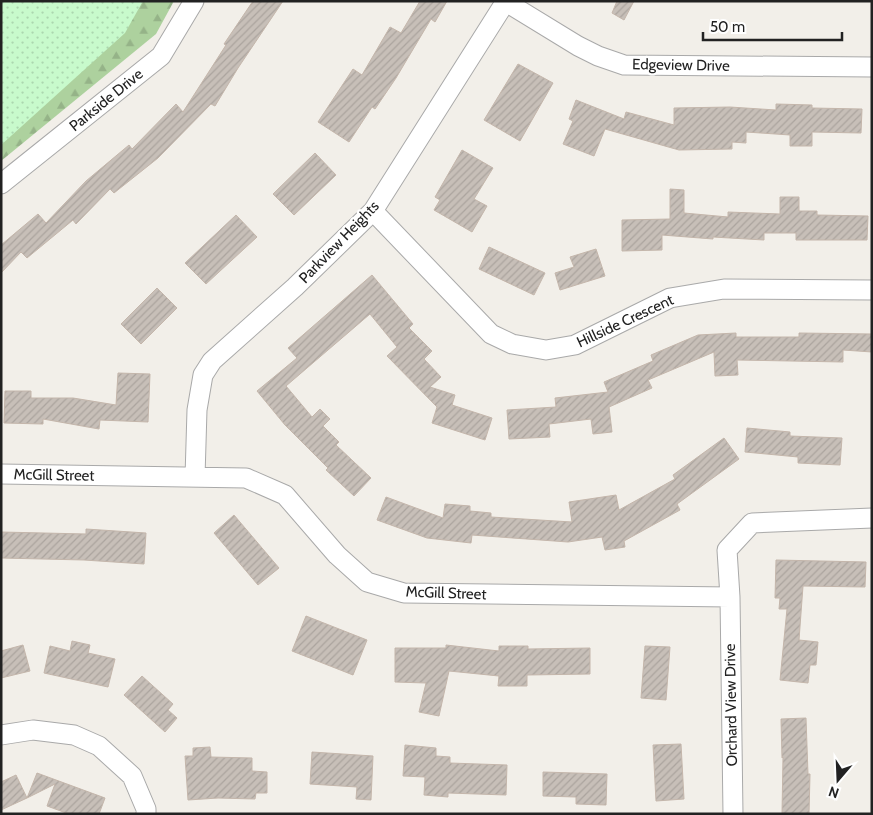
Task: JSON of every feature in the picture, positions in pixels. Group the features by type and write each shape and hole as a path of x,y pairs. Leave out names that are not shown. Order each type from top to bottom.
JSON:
{"street":[{"name":"Parkside Drive","path":"1,184 161,56 194,1"},
{"name":"Edgeview Drive","path":"506,1 578,46 598,56 624,65 872,67"},
{"name":"Parkview Heights","path":"195,477 197,410 203,374 212,361 295,287 373,211 506,1"},
{"name":"Hillside Crescent","path":"373,211 491,334 512,344 546,350 575,345 670,298 724,289 872,290"},
{"name":"McGill Street","path":"1,474 246,478 284,495 337,555 367,582 404,593 730,597"},
{"path":"730,597 727,550 752,523 872,518"},
{"name":"Orchard View Drive","path":"730,597 733,814"},
{"path":"1,735 34,730 74,735 99,746 132,776 146,809 146,814"}],"green space":[{"path":"1,1 174,1 156,34 1,161"},
{"path":"1,1 143,1 125,33 1,145"}],"building":[{"path":"253,1 283,1 215,106 211,104 158,158 114,193 110,189 76,224 73,220 27,258 21,252 1,273 1,245 38,214 46,223 86,181 129,145 132,149 176,104 183,112 226,45 224,44"},
{"path":"420,1 447,1 435,22 431,19 396,78 375,109 372,107 349,142 318,122 353,69 362,75 390,27 401,33"},
{"path":"617,1 634,1 624,20 612,13"},
{"path":"518,64 553,83 520,141 484,120"},
{"path":"576,100 624,119 626,112 674,125 674,108 730,107 776,110 776,104 812,105 812,108 862,109 861,133 812,132 812,146 790,146 790,135 746,132 746,143 732,142 732,149 679,150 605,129 594,156 563,144 573,121 569,119"},
{"path":"462,150 493,168 474,199 487,206 472,232 434,210 440,200 435,197"},
{"path":"315,153 336,175 294,215 273,194"},
{"path":"670,189 684,190 684,213 728,217 728,212 780,214 780,197 799,197 799,211 817,211 817,215 868,216 867,240 796,240 796,233 764,233 764,240 662,235 662,250 622,251 622,220 670,219"},
{"path":"236,215 257,237 206,284 185,263"},
{"path":"489,247 545,273 534,295 479,269"},
{"path":"596,249 605,276 560,290 555,273 574,267 570,257"},
{"path":"372,275 413,324 409,328 432,351 424,359 441,377 430,387 455,395 452,405 492,418 485,440 432,423 437,407 387,356 397,347 370,314 286,386 312,417 320,409 330,419 323,426 339,442 336,445 371,478 354,496 326,470 328,468 285,425 257,391 297,358 288,348"},
{"path":"157,288 177,308 141,344 121,324"},
{"path":"736,333 736,337 799,337 799,333 872,334 872,352 843,350 843,362 737,360 738,375 715,376 714,352 648,380 652,388 609,407 612,432 593,434 591,419 549,424 550,437 509,439 507,410 556,407 555,398 608,392 604,382 653,361 651,355 698,335"},
{"path":"118,373 150,374 148,422 100,420 99,429 43,419 43,424 4,423 5,391 31,391 31,398 73,398 116,405"},
{"path":"747,428 790,432 790,436 842,438 840,465 798,463 798,457 745,452"},
{"path":"724,438 739,459 677,504 680,510 624,541 625,547 605,550 602,537 568,542 472,535 471,543 427,538 377,520 386,497 443,518 445,504 470,506 470,511 491,513 491,517 572,522 569,502 616,495 619,510 675,479 673,475"},
{"path":"234,515 279,568 258,585 214,533"},
{"path":"86,529 146,533 144,564 1,558 1,532 86,534"},
{"path":"776,560 866,562 865,587 803,586 799,640 818,642 816,665 810,665 808,683 780,680 787,609 779,609 780,598 775,598"},
{"path":"306,616 367,640 353,675 292,651"},
{"path":"72,641 90,645 88,653 115,659 108,687 44,673 50,646 70,651"},
{"path":"23,645 30,671 1,678 1,651"},
{"path":"446,645 499,651 499,646 528,646 528,649 590,648 590,674 527,675 527,686 498,686 499,676 449,671 439,716 419,712 426,683 395,682 395,648 446,648"},
{"path":"645,646 670,647 666,700 641,698"},
{"path":"142,676 173,704 168,710 177,718 165,732 124,695"},
{"path":"806,718 808,774 810,774 809,814 782,814 783,757 781,719"},
{"path":"681,744 684,799 656,801 653,745"},
{"path":"405,745 436,748 436,756 450,757 450,763 507,765 506,795 448,793 448,797 424,795 425,777 403,776"},
{"path":"210,747 211,757 252,758 252,771 267,772 267,793 256,793 255,799 218,798 188,800 185,756 193,756 193,748"},
{"path":"312,752 373,756 371,800 356,799 357,787 310,784"},
{"path":"543,772 607,774 606,805 576,804 576,797 543,796"},
{"path":"37,773 105,798 99,814 69,814 47,806 55,784 27,798"},
{"path":"16,775 27,798 1,810 1,782"}]}
